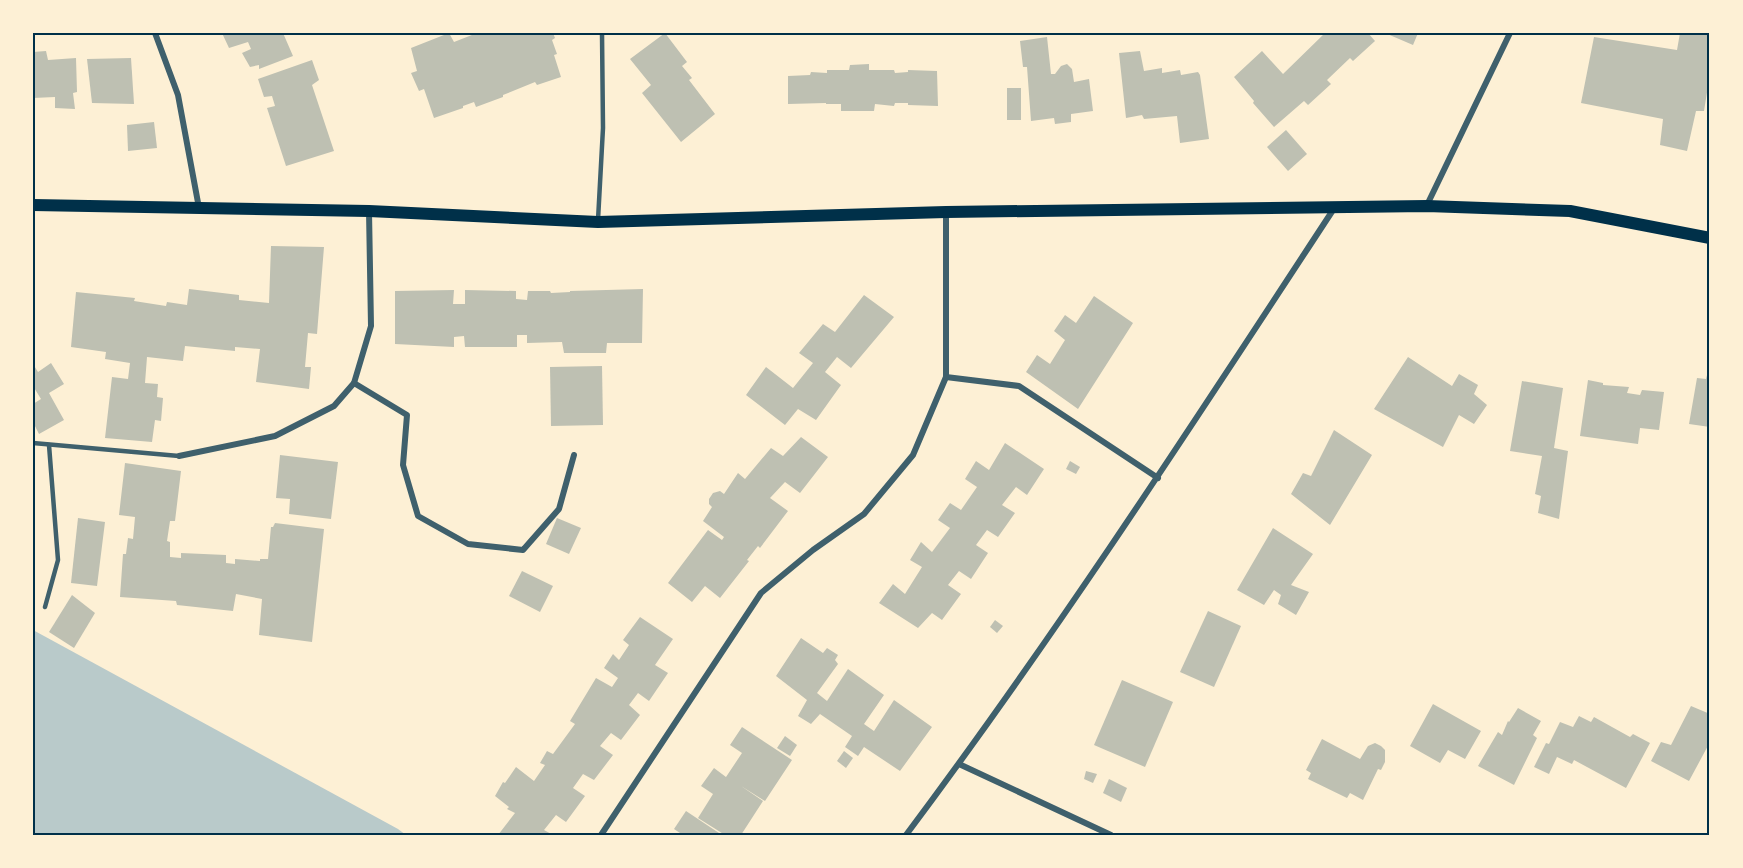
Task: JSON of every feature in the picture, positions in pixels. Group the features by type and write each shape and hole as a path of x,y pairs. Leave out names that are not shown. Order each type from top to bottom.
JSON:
{"main road":[{"path":"33,206 369,211 598,222 945,213 1427,206 1570,211 1710,238"}],"street":[{"path":"155,33 178,95 199,208"},
{"path":"1427,206 1510,33"},
{"path":"906,835 959,764 1158,478 1335,207"},
{"path":"180,456 275,436 334,406 354,383 371,326 369,211"},
{"path":"601,835 761,593 813,550 864,514 913,455 946,376 945,213"},
{"path":"946,376 1019,386 1158,478"},
{"path":"354,383 407,415 403,465 418,516 468,544 523,550 559,509 574,455"},
{"path":"959,764 1111,835"}],"lane":[{"path":"598,222 603,128 602,33"},
{"path":"33,443 180,456"},
{"path":"45,607 58,560 50,445"}],"shaded area":[{"path":"33,630 398,829 406,835 33,835"}],"building":[{"path":"222,33 283,33 293,56 259,69 259,65 250,67 242,53 251,49 248,42 229,48"},
{"path":"449,33 454,42 477,33 553,33 555,38 552,40 557,54 554,55 561,77 537,85 535,82 476,107 474,102 434,118 424,89 419,91 411,73 417,71 411,48"},
{"path":"665,33 687,62 682,66 692,78 689,80 715,114 681,142 642,93 651,85 630,59"},
{"path":"1325,33 1368,33 1375,41 1353,61 1350,58 1327,80 1331,84 1308,105 1304,101 1274,127 1234,77 1262,51 1283,74"},
{"path":"1385,33 1418,33 1413,45"},
{"path":"1680,33 1710,33 1710,74 1704,111 1696,111 1687,151 1660,145 1663,119 1581,103 1594,37 1677,50"},
{"path":"1047,37 1051,74 1055,74 1061,66 1067,64 1072,69 1074,82 1089,79 1093,111 1071,114 1071,122 1055,124 1054,118 1031,121 1027,67 1023,67 1020,41"},
{"path":"46,51 48,60 76,58 77,92 73,93 75,109 55,108 55,97 33,98 33,52"},
{"path":"1140,51 1144,71 1162,68 1162,73 1180,70 1181,75 1198,72 1209,139 1180,143 1177,116 1144,119 1142,115 1126,118 1119,53"},
{"path":"131,58 134,104 92,103 87,59"},
{"path":"312,60 319,80 312,85 334,151 286,166 267,108 275,106 272,96 264,97 258,79"},
{"path":"869,64 869,70 894,70 895,73 908,72 908,70 937,71 938,106 908,105 908,103 895,103 894,106 875,104 874,111 841,111 841,104 788,104 788,76 810,75 811,72 827,73 827,70 849,70 850,65"},
{"path":"1007,88 1021,88 1021,120 1007,120"},
{"path":"154,122 157,148 128,151 127,125"},
{"path":"1286,130 1307,154 1288,171 1267,147"},
{"path":"271,246 324,247 317,334 308,333 305,367 311,367 309,389 256,382 260,349 235,347 235,351 185,346 183,361 147,357 145,383 158,384 157,397 163,398 161,421 155,420 152,442 105,438 112,377 128,379 130,363 105,359 106,352 71,347 76,292 135,298 134,301 166,306 167,302 187,305 189,289 239,295 239,300 269,303"},
{"path":"643,289 642,343 607,343 606,353 564,353 562,342 527,343 527,335 517,335 517,347 465,347 464,336 454,337 454,347 395,344 395,291 454,290 453,304 465,304 465,290 516,291 516,299 527,300 528,291 550,291 551,293"},
{"path":"864,295 894,317 851,368 837,357 825,372 841,385 816,420 798,409 785,425 746,395 766,367 793,388 813,363 799,353 823,324 835,332"},
{"path":"1094,296 1133,323 1078,409 1026,372 1037,355 1050,364 1065,340 1054,331 1065,315 1076,323"},
{"path":"1408,357 1452,386 1459,374 1478,385 1474,394 1487,405 1474,424 1459,415 1443,447 1374,409"},
{"path":"51,363 64,384 49,393 64,420 39,434 33,422 33,404 41,399 33,386 33,364 38,372"},
{"path":"602,366 603,425 551,426 550,367"},
{"path":"1709,367 1710,427 1689,424 1697,378 1706,379"},
{"path":"1588,380 1603,383 1603,385 1629,387 1627,393 1640,395 1642,390 1664,392 1659,430 1640,428 1638,444 1580,436"},
{"path":"1522,381 1563,388 1554,448 1568,451 1559,519 1538,513 1541,496 1535,494 1542,456 1510,451"},
{"path":"1334,430 1372,455 1330,525 1291,494 1303,473 1311,476"},
{"path":"801,437 828,457 800,493 785,482 770,498 788,511 760,548 758,546 747,560 749,561 720,598 705,586 692,602 668,583 708,530 722,540 724,537 703,521 712,507 709,499 713,493 720,491 724,494 738,473 745,479 771,448 783,456"},
{"path":"1005,443 1044,469 1027,495 1016,487 1002,505 1015,513 998,537 987,530 976,545 988,553 971,579 959,571 948,585 961,594 942,620 932,613 918,628 879,603 893,584 905,594 922,567 910,560 921,542 932,552 950,528 938,520 950,503 961,510 977,487 965,479 976,461 989,470"},
{"path":"280,455 338,462 331,519 289,514 290,499 276,498"},
{"path":"1070,461 1080,467 1076,474 1066,469"},
{"path":"125,463 181,471 175,521 170,521 167,541 170,542 170,557 181,558 181,553 226,555 226,563 235,564 235,559 260,561 260,559 268,559 271,527 275,523 324,529 312,642 259,635 262,599 236,594 233,611 177,605 176,601 120,597 123,554 126,554 128,538 133,539 135,517 119,515"},
{"path":"78,518 105,522 97,586 71,583"},
{"path":"557,518 581,528 569,554 546,544"},
{"path":"1273,528 1313,554 1291,585 1309,592 1296,615 1278,604 1281,595 1274,590 1264,605 1237,590"},
{"path":"522,571 553,586 540,612 509,596"},
{"path":"72,595 95,613 74,648 49,632"},
{"path":"1208,611 1241,626 1214,687 1180,672"},
{"path":"640,617 673,639 655,665 668,673 649,701 638,693 629,705 640,715 621,740 611,733 600,746 613,755 594,780 583,774 573,788 585,796 566,822 556,815 544,830 553,835 498,835 515,813 507,809 509,807 495,796 503,782 505,783 516,767 534,781 545,765 540,763 547,751 553,754 575,724 570,721 596,678 612,687 618,678 604,668 613,654 619,660 629,645 623,640"},
{"path":"995,620 1003,626 997,633 990,627"},
{"path":"801,638 823,653 827,648 838,655 835,660 838,664 817,693 827,701 848,669 884,695 864,724 874,731 894,700 932,727 900,771 864,747 858,756 845,747 852,736 820,714 811,724 798,716 807,700 776,676"},
{"path":"1122,680 1173,702 1145,767 1094,745"},
{"path":"1433,704 1481,731 1465,759 1448,750 1440,763 1410,746"},
{"path":"1691,706 1710,714 1708,732 1710,742 1689,781 1651,761 1661,742 1671,745"},
{"path":"1518,708 1541,721 1533,735 1537,738 1514,785 1478,766 1498,732 1502,735 1508,721"},
{"path":"1579,716 1591,722 1594,717 1630,737 1633,734 1650,743 1626,788 1574,760 1572,764 1557,757 1549,774 1534,767 1560,722 1573,727"},
{"path":"742,727 792,760 765,801 741,786 763,801 741,835 725,835 698,818 713,794 701,786 714,768 726,777 742,753 730,745"},
{"path":"785,736 797,745 790,756 777,748"},
{"path":"1322,739 1360,759 1368,746 1375,743 1385,750 1385,762 1381,770 1378,769 1363,800 1350,793 1347,798 1308,779 1311,773 1306,770"},
{"path":"844,751 853,758 846,768 837,761"},
{"path":"1086,771 1097,774 1093,783 1084,779"},
{"path":"1109,779 1127,788 1121,802 1103,793"},
{"path":"686,811 722,835 683,835 674,829"}]}
